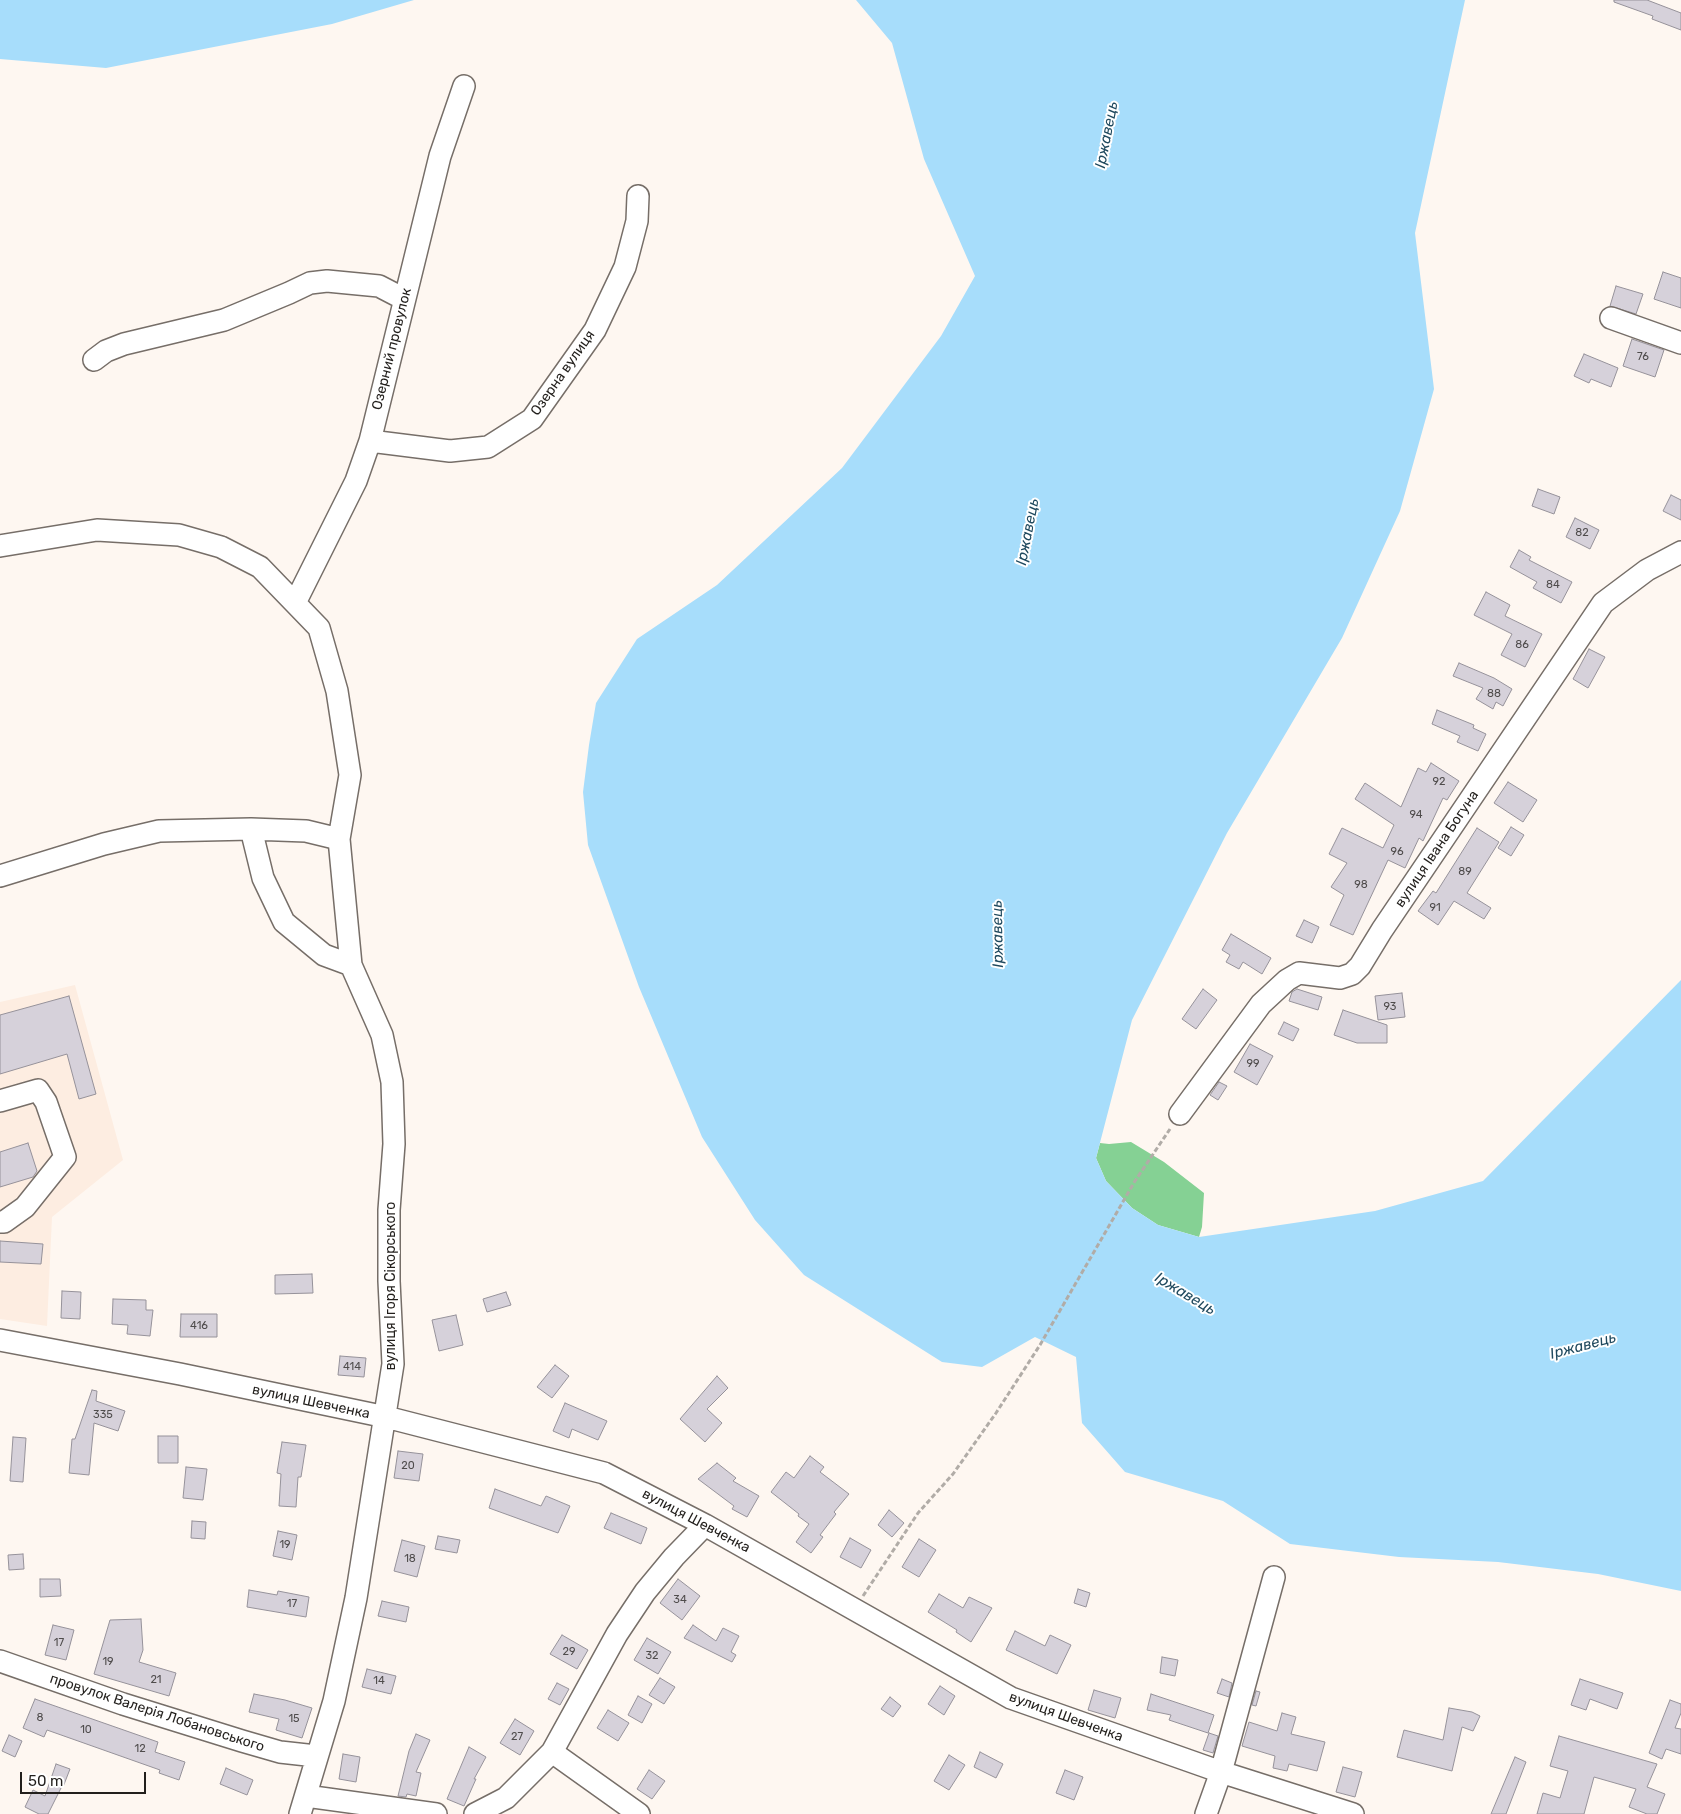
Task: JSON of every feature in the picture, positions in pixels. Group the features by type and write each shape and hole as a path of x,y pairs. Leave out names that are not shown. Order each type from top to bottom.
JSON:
{"street":[{"name":"Озерний провулок","path":"295,603 356,481 370,441 440,156 464,86"},
{"name":"Озерна вулиця","path":"370,441 450,451 488,447 532,419 595,330 625,268 638,221 638,196"},
{"path":"94,360 106,351 124,344 224,320 289,293 310,282 327,281 379,286 404,299"},
{"path":"1612,318 1681,343"},
{"name":"вулиця Ігоря Сікорського","path":"0,546 97,530 179,535 221,547 260,567 319,628 337,691 350,775 339,839 351,965 382,1035 392,1082 394,1144 389,1210 389,1281 393,1364 386,1417 369,1506 356,1598 334,1701 316,1756 303,1805"},
{"name":"вулиця Івана Богуна","path":"1180,1114 1262,1004 1287,980 1299,973 1340,978 1352,974 1360,966 1382,930 1603,603 1647,570 1681,552"},
{"path":"0,876 104,844 160,831 251,829 306,831 339,839"},
{"path":"251,829 263,878 284,922 324,955 351,965"},
{"path":"0,1101 38,1090 46,1102 65,1157 25,1207 4,1222 0,1222"},
{"name":"вулиця Шевченка","path":"0,1340 180,1374 386,1417 604,1473 705,1524 1011,1698 1221,1772 1353,1814"},
{"path":"475,1814 506,1798 552,1752 618,1634 645,1592 705,1524"},
{"path":"1206,1814 1221,1772 1274,1577"},
{"name":"провулок Валерія Лобановського","path":"0,1661 123,1704 242,1741 280,1752 316,1756"},
{"path":"552,1752 639,1814"},
{"path":"303,1805 436,1814"}],"path":[{"path":"857,1611 862,1598 918,1513 953,1474 1040,1345 1135,1182 1180,1114"}],"shaded area":[{"path":"75,985 123,1160 52,1217 47,1326 0,1319 0,1002"}],"green space":[{"path":"1131,1142 1164,1162 1204,1193 1202,1227 1199,1237 1158,1225 1132,1208 1106,1181 1096,1158 1100,1143"}],"water":[{"path":"0,0 414,0 332,24 106,68 0,59"},
{"name":"Іржавець","path":"856,0 1465,0 1415,233 1434,389 1400,511 1342,638 1227,833 1132,1020 1096,1158 1106,1181 1132,1208 1158,1225 1199,1237 1375,1211 1483,1181 1681,980 1681,1591 1598,1574 1498,1562 1399,1557 1290,1544 1223,1501 1125,1472 1082,1423 1076,1357 1035,1337 982,1367 942,1362 804,1275 755,1220 702,1137 639,987 588,845 583,792 589,745 596,703 637,639 717,585 842,468 941,336 975,276 924,159 892,43"}],"building":[{"path":"1614,0 1647,0 1681,13 1681,30 1652,19 1653,16 1614,2"},
{"path":"1663,272 1681,278 1681,308 1654,299"},
{"path":"1616,286 1643,294 1636,314 1610,306"},
{"path":"1632,339 1664,350 1655,377 1623,366"},
{"path":"1584,354 1618,368 1611,387 1591,379 1589,383 1574,376"},
{"path":"1538,489 1560,497 1554,514 1532,506"},
{"path":"1671,495 1681,500 1681,520 1663,511"},
{"path":"1575,518 1599,530 1590,549 1566,537"},
{"path":"1519,550 1531,557 1529,560 1572,582 1561,603 1533,588 1537,582 1510,567"},
{"path":"1486,592 1510,605 1505,616 1542,634 1525,667 1501,655 1512,634 1474,615"},
{"path":"1589,649 1605,657 1588,688 1573,679"},
{"path":"1459,663 1494,678 1512,689 1503,706 1496,702 1493,709 1476,699 1483,688 1453,676"},
{"path":"1437,710 1474,725 1473,728 1486,734 1478,751 1457,742 1460,736 1432,724"},
{"path":"1431,763 1459,781 1447,800 1443,798 1423,841 1419,838 1405,868 1388,860 1353,935 1330,925 1344,895 1331,887 1347,863 1329,854 1342,828 1383,848 1394,825 1355,799 1365,783 1401,807 1418,768 1426,772"},
{"path":"1508,782 1537,800 1523,822 1494,803"},
{"path":"1511,827 1524,835 1511,856 1498,848"},
{"path":"1477,828 1499,842 1467,893 1491,908 1484,919 1454,901 1438,925 1418,911 1433,891 1436,893"},
{"path":"1304,920 1319,927 1312,943 1296,936"},
{"path":"1231,934 1271,958 1262,974 1243,962 1239,969 1226,962 1230,955 1222,950"},
{"path":"1203,989 1217,1000 1196,1029 1182,1019"},
{"path":"1297,989 1322,997 1318,1010 1289,1001 1292,992"},
{"path":"1402,993 1405,1017 1378,1020 1375,996"},
{"path":"69,996 96,1094 79,1099 67,1054 0,1074 0,1015"},
{"path":"1343,1010 1387,1025 1387,1043 1357,1043 1334,1035"},
{"path":"1284,1022 1299,1029 1293,1041 1278,1034"},
{"path":"1250,1044 1273,1056 1257,1085 1234,1072"},
{"path":"1219,1082 1227,1086 1218,1100 1210,1095"},
{"path":"28,1143 37,1171 33,1177 0,1187 0,1152"},
{"path":"0,1241 43,1244 41,1264 0,1262"},
{"path":"312,1274 313,1293 275,1294 275,1275"},
{"path":"62,1291 81,1292 80,1319 61,1318"},
{"path":"506,1292 511,1305 487,1312 483,1299"},
{"path":"113,1299 146,1300 146,1310 153,1310 150,1336 127,1334 128,1325 112,1324"},
{"path":"181,1314 217,1314 217,1337 180,1337"},
{"path":"456,1315 463,1345 439,1351 432,1320"},
{"path":"340,1356 366,1358 364,1377 338,1375"},
{"path":"555,1365 569,1376 552,1398 537,1387"},
{"path":"717,1376 728,1388 707,1409 722,1423 705,1442 680,1419"},
{"path":"92,1390 97,1391 96,1401 125,1411 118,1431 94,1423 89,1475 69,1473 72,1439 75,1439"},
{"path":"565,1403 607,1421 598,1440 572,1429 569,1438 553,1431"},
{"path":"158,1436 178,1436 178,1463 158,1463"},
{"path":"13,1437 26,1438 23,1482 10,1481"},
{"path":"282,1442 306,1445 301,1477 298,1477 296,1507 279,1506 281,1474 277,1473"},
{"path":"398,1451 423,1454 419,1481 394,1478"},
{"path":"810,1456 824,1467 820,1472 849,1494 834,1512 836,1514 820,1535 823,1537 811,1553 796,1542 809,1524 771,1492 786,1472 794,1478"},
{"path":"717,1463 736,1478 733,1481 759,1496 747,1517 732,1509 734,1506 698,1479"},
{"path":"186,1467 207,1469 203,1500 183,1498"},
{"path":"495,1489 541,1506 546,1496 570,1506 558,1533 489,1508"},
{"path":"889,1510 904,1523 892,1537 878,1525"},
{"path":"611,1513 647,1528 641,1544 604,1528"},
{"path":"192,1521 206,1522 205,1539 191,1538"},
{"path":"278,1531 297,1535 292,1560 273,1556"},
{"path":"438,1536 460,1540 457,1553 435,1549"},
{"path":"850,1538 871,1550 861,1568 840,1557"},
{"path":"919,1539 936,1550 919,1577 902,1567"},
{"path":"402,1540 425,1546 417,1577 394,1571"},
{"path":"23,1554 24,1569 9,1570 8,1555"},
{"path":"40,1579 60,1579 61,1596 40,1597"},
{"path":"678,1579 700,1596 682,1620 660,1603"},
{"path":"1078,1589 1090,1593 1086,1607 1074,1603"},
{"path":"249,1590 277,1595 278,1591 309,1597 306,1617 247,1607"},
{"path":"939,1594 963,1608 969,1597 992,1608 971,1642 956,1632 957,1630 928,1612"},
{"path":"382,1601 409,1607 406,1622 378,1616"},
{"path":"141,1619 143,1650 139,1662 176,1673 169,1696 94,1674 110,1620"},
{"path":"53,1625 74,1630 66,1660 45,1655"},
{"path":"693,1625 716,1641 723,1628 739,1636 731,1652 736,1655 732,1662 684,1638"},
{"path":"1015,1631 1045,1646 1050,1635 1071,1645 1057,1674 1006,1650"},
{"path":"562,1635 588,1650 577,1669 550,1654"},
{"path":"647,1638 671,1652 658,1674 634,1660"},
{"path":"1162,1657 1178,1660 1175,1676 1160,1673"},
{"path":"367,1669 396,1676 391,1694 362,1687"},
{"path":"660,1678 675,1687 664,1704 649,1695"},
{"path":"1222,1679 1232,1683 1229,1697 1217,1693"},
{"path":"1580,1679 1623,1693 1617,1709 1590,1699 1586,1710 1571,1705"},
{"path":"557,1683 569,1689 560,1705 548,1699"},
{"path":"940,1686 955,1696 944,1715 928,1704"},
{"path":"1094,1690 1121,1698 1115,1718 1088,1710"},
{"path":"1256,1691 1260,1692 1256,1706 1252,1705"},
{"path":"254,1694 312,1708 302,1738 276,1730 279,1719 249,1712"},
{"path":"1151,1694 1214,1715 1208,1733 1169,1720 1171,1715 1147,1710"},
{"path":"638,1696 652,1704 642,1723 628,1715"},
{"path":"890,1697 901,1706 893,1717 881,1709"},
{"path":"35,1699 158,1742 155,1752 185,1762 179,1780 159,1773 160,1770 47,1730 44,1737 23,1728"},
{"path":"1670,1700 1681,1704 1681,1713 1675,1728 1681,1729 1681,1754 1666,1749 1662,1759 1649,1753"},
{"path":"1449,1708 1472,1712 1480,1716 1473,1731 1462,1727 1452,1771 1397,1757 1404,1730 1443,1740"},
{"path":"608,1710 629,1723 618,1741 597,1728"},
{"path":"1282,1713 1296,1717 1291,1734 1325,1742 1317,1771 1289,1764 1287,1771 1273,1768 1275,1756 1242,1746 1249,1722 1277,1731"},
{"path":"515,1719 534,1731 520,1755 500,1743"},
{"path":"1209,1733 1218,1736 1213,1753 1203,1750"},
{"path":"416,1734 430,1740 416,1772 421,1773 416,1796 407,1794 406,1797 398,1796 409,1751"},
{"path":"9,1735 22,1741 15,1757 2,1751"},
{"path":"1559,1736 1657,1764 1647,1787 1665,1794 1657,1814 1647,1814 1629,1807 1636,1789 1594,1777 1584,1814 1537,1814 1543,1793 1560,1798 1568,1771 1550,1766"},
{"path":"469,1747 486,1757 474,1779 476,1779 464,1806 447,1799"},
{"path":"980,1752 1003,1764 996,1778 974,1767"},
{"path":"343,1754 360,1757 356,1782 339,1779"},
{"path":"949,1755 965,1765 949,1790 934,1781"},
{"path":"1515,1757 1526,1762 1506,1814 1491,1814"},
{"path":"56,1764 70,1769 63,1787 48,1814 39,1814 25,1807 33,1790 45,1796"},
{"path":"1343,1767 1362,1772 1355,1797 1336,1792"},
{"path":"226,1768 253,1780 247,1795 220,1784"},
{"path":"649,1770 665,1781 652,1799 637,1789"},
{"path":"1065,1770 1083,1777 1074,1800 1056,1793"}]}
